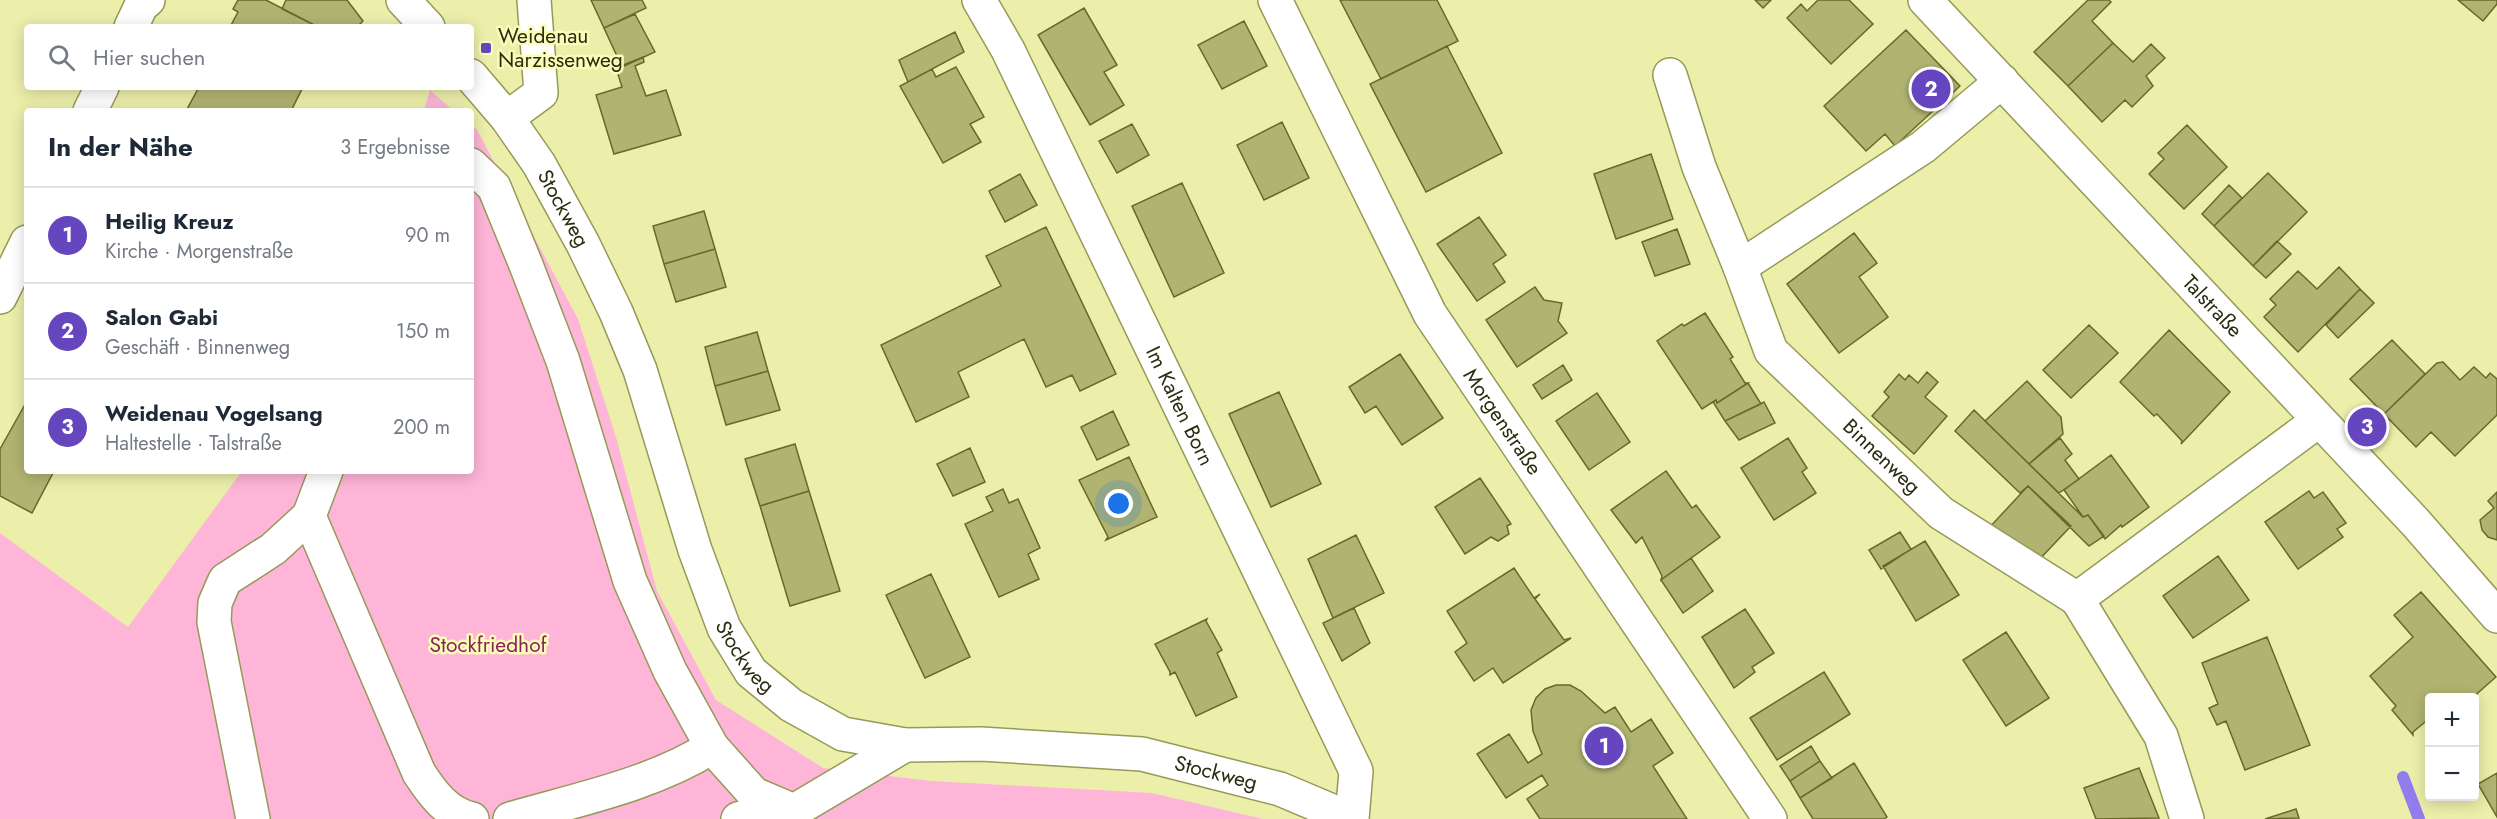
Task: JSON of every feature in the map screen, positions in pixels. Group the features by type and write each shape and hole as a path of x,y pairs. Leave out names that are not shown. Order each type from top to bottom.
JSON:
{"street":[{"path":"132,24 141,6 148,0"},
{"path":"403,0 425,24"},
{"path":"507,118 541,93 534,0"},
{"name":"Im Kalten Born","path":"979,0 1008,50 1356,771 1352,819"},
{"name":"Morgenstraße","path":"1275,0 1430,314 1770,819"},
{"name":"Talstraße","path":"1926,0 2416,524 2497,616"},
{"name":"Binnenweg","path":"1670,75 1699,167 1771,351 1941,513 2077,599 2161,736 2187,819"},
{"name":"Stockweg","path":"474,80 507,118 538,164 583,244 616,312 640,370 695,550 724,628 751,672 791,705 843,735 905,745 981,744 1142,754 1280,789 1352,819"},
{"path":"1740,267 1923,147 2002,81"},
{"path":"92,108 100,90"},
{"path":"474,168 494,187 526,265 563,361 630,581 670,671 712,747 754,794 802,815"},
{"path":"0,297 24,248"},
{"path":"2077,599 2318,421"},
{"path":"253,819 214,622 215,603 225,579 273,549 309,516 325,474"},
{"path":"309,516 419,773 434,797 462,817 472,819"},
{"path":"738,819 764,812 802,815 905,745"},
{"path":"510,819 657,776 712,747"}],"green space":[{"path":"430,90 451,108 425,108"},
{"name":"Stockfriedhof","path":"474,128 578,319 616,437 657,591 716,700 823,768 931,781 1152,793 1263,819 0,819 0,533 128,627 240,474 474,474"}],"building":[{"path":"238,0 266,0 312,24 232,24 238,12 233,9"},
{"path":"286,0 347,0 363,21 360,24 312,24 282,9"},
{"path":"591,0 642,0 646,8 604,28"},
{"path":"1340,0 1437,0 1458,41 1381,79"},
{"path":"1755,0 1771,0 1763,8"},
{"path":"1818,0 1849,0 1873,24 1831,64 1787,18 1801,4 1807,11"},
{"path":"2088,0 2109,0 2111,2 2092,21 2113,43 2068,86 2034,52"},
{"path":"2458,0 2497,0 2497,4 2483,21"},
{"path":"1084,8 1117,65 1104,72 1124,105 1090,125 1038,35"},
{"path":"635,14 655,52 622,67 604,28"},
{"path":"1244,21 1267,66 1222,89 1198,45"},
{"path":"1906,30 1960,86 1895,146 1885,134 1866,151 1824,106"},
{"path":"955,32 964,52 908,82 899,60"},
{"path":"2113,43 2133,62 2151,44 2165,58 2146,76 2153,86 2132,107 2125,100 2102,122 2068,86"},
{"path":"1447,46 1502,153 1426,192 1370,84"},
{"path":"643,57 644,62 635,66 646,96 666,90 681,135 614,154 596,95 622,87 616,68"},
{"path":"956,67 984,117 970,124 981,142 943,163 900,86 932,69 936,77"},
{"path":"197,90 302,90 292,108 188,108"},
{"path":"1282,122 1309,178 1264,200 1237,145"},
{"path":"1132,124 1149,155 1117,173 1099,141"},
{"path":"2187,125 2227,167 2184,209 2149,174 2164,159 2158,153"},
{"path":"1651,154 1673,219 1616,239 1594,174"},
{"path":"2268,173 2307,212 2253,266 2214,226"},
{"path":"1020,174 1037,205 1005,222 989,191"},
{"path":"1182,183 1224,273 1174,297 1132,206"},
{"path":"2229,185 2242,198 2214,226 2202,214"},
{"path":"704,211 715,249 664,264 653,226"},
{"path":"1479,217 1506,255 1493,264 1505,282 1477,301 1437,244"},
{"path":"1046,227 1116,374 1080,391 1072,375 1046,387 1024,339 958,372 969,397 916,422 881,345 1001,286 986,256"},
{"path":"1677,229 1690,264 1655,276 1642,242"},
{"path":"1854,233 1877,263 1859,277 1888,317 1839,353 1787,284"},
{"path":"2277,241 2291,254 2266,278 2253,266"},
{"path":"715,249 726,287 676,302 664,264"},
{"path":"2339,267 2360,289 2298,352 2264,317 2276,305 2270,299 2298,271 2317,289"},
{"path":"1535,287 1544,300 1562,303 1558,321 1567,333 1517,367 1486,320"},
{"path":"2360,289 2374,303 2338,338 2326,325"},
{"path":"1705,313 1733,357 1730,359 1745,383 1748,383 1717,403 1716,400 1702,409 1657,341 1682,324 1684,326"},
{"path":"2089,325 2118,353 2071,398 2043,370"},
{"path":"2169,330 2230,392 2181,444 2182,441 2157,414 2154,416 2120,382"},
{"path":"757,332 768,371 715,386 705,347"},
{"path":"2392,340 2425,374 2384,414 2350,379"},
{"path":"1400,354 1443,418 1402,445 1376,406 1365,413 1349,387"},
{"path":"2443,362 2460,380 2474,367 2486,378 2490,373 2497,379 2497,415 2455,456 2431,432 2416,447 2384,414 2437,363"},
{"path":"1563,365 1572,380 1542,399 1533,385"},
{"path":"768,371 780,410 726,425 715,386"},
{"path":"1927,372 1938,382 1925,397 1947,416 1914,454 1872,416 1889,397 1884,392 1899,374 1905,380 1909,375 1918,383"},
{"path":"2027,381 2061,417 2063,434 2029,464 1985,421"},
{"path":"1748,383 1761,404 1725,421 1713,402 1716,400 1717,403"},
{"path":"1279,392 1321,484 1271,507 1229,414"},
{"path":"1597,393 1630,442 1589,470 1556,421"},
{"path":"1764,402 1775,423 1739,440 1725,421"},
{"path":"24,406 24,474 52,474 32,513 0,496 0,449"},
{"path":"1974,410 2083,517 2088,515 2104,536 2089,546 2028,486 2020,493 1955,431"},
{"path":"1113,411 1129,445 1097,460 1081,427"},
{"path":"1788,438 1807,468 1802,472 1816,493 1774,520 1741,468"},
{"path":"2060,438 2072,454 2065,460 2079,479 2059,493 2029,464"},
{"path":"795,444 809,491 760,506 745,459"},
{"path":"970,448 985,482 953,496 937,464"},
{"path":"2111,455 2149,507 2122,527 2121,525 2105,539 2088,515 2083,517 2064,490"},
{"path":"1129,457 1157,517 1106,540 1108,537 1079,480"},
{"path":"1666,471 1692,508 1696,505 1720,537 1661,580 1662,576 1642,537 1636,543 1611,510"},
{"path":"1480,478 1511,524 1507,526 1509,534 1498,541 1491,537 1465,554 1435,507"},
{"path":"2028,486 2071,526 2036,563 1987,530"},
{"path":"1003,489 1009,503 1018,499 1040,548 1028,554 1039,579 999,597 965,524 993,511 986,497"},
{"path":"809,491 840,591 790,606 760,506"},
{"path":"2309,491 2314,498 2323,492 2346,523 2337,529 2343,537 2298,569 2265,522"},
{"path":"2497,492 2497,540 2488,537 2482,530 2480,520 2494,508 2488,501"},
{"path":"1900,532 1911,549 1881,569 1869,550"},
{"path":"1356,535 1384,593 1333,618 1308,559"},
{"path":"1925,541 1959,595 1916,621 1883,566"},
{"path":"2218,556 2249,600 2193,638 2163,596"},
{"path":"1691,558 1713,591 1683,613 1661,580"},
{"path":"1514,568 1534,598 1540,594 1535,599 1564,640 1571,638 1503,683 1493,668 1474,681 1455,652 1467,643 1447,611"},
{"path":"931,574 970,657 925,678 886,595"},
{"path":"2421,592 2496,677 2478,693 2425,693 2425,722 2413,732 2413,735 2392,710 2396,706 2370,676 2413,637 2394,615"},
{"path":"1354,608 1370,643 1342,661 1323,623"},
{"path":"1745,609 1774,653 1752,667 1755,672 1734,688 1702,637"},
{"path":"1207,619 1222,650 1217,653 1237,697 1196,716 1175,672 1170,675 1155,644"},
{"path":"2006,632 2049,698 2006,726 1963,660"},
{"path":"2267,637 2310,745 2245,770 2226,721 2217,725 2209,708 2218,704 2202,663"},
{"path":"1824,672 1850,714 1777,760 1750,718"},
{"path":"1556,685 1570,685 1581,691 1605,713 1615,707 1631,732 1651,719 1673,753 1653,766 1687,819 1540,819 1527,799 1548,785 1542,775 1506,798 1477,754 1509,734 1528,763 1542,754 1533,731 1531,710 1536,698 1545,689"},
{"path":"1811,746 1820,761 1790,781 1780,766"},
{"path":"1820,761 1832,778 1800,798 1790,781"},
{"path":"1854,763 1887,817 1884,819 1813,819 1800,798"},
{"path":"2139,768 2159,818 2096,819 2084,788"},
{"path":"2497,773 2497,817 2479,786 2479,783"},
{"path":"2296,809 2299,818 2265,819"}],"waterway":[{"path":"2403,777 2419,819"}],"place":[{"name":"Weidenau Narzissenweg","path":"486,48"},
{"name":"Salon Gabi","path":"1931,89"},
{"name":"Weidenau Vogelsang","path":"2367,427"},
{"name":"Heilig Kreuz","path":"1604,746"}]}
